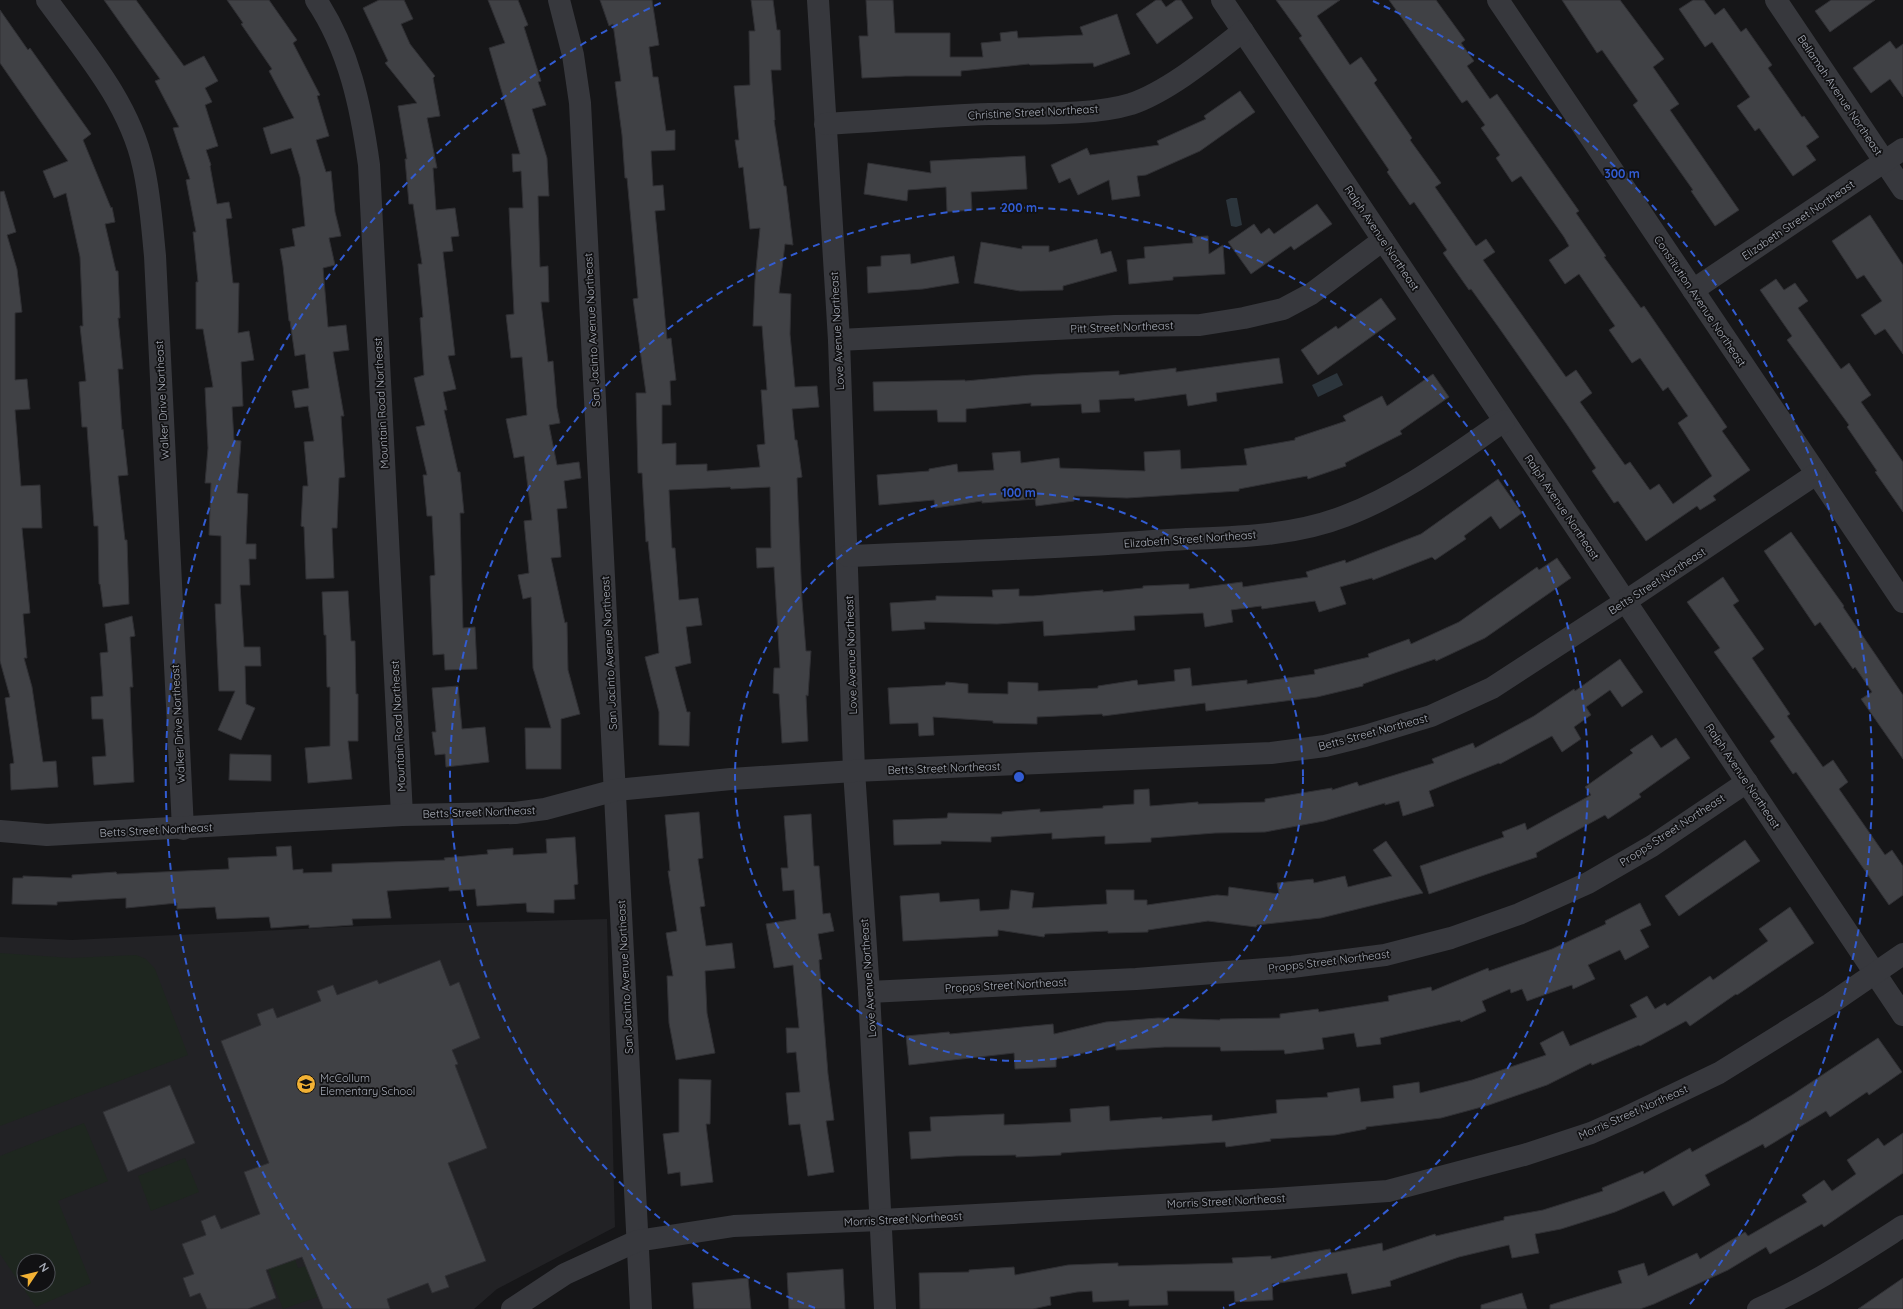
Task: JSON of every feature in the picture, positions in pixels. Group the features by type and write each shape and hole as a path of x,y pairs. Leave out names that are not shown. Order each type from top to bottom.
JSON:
{"street":[{"name":"Walker Drive Northeast","path":"47,0 106,81 131,129 143,165 156,256 183,829"},
{"name":"Mountain Road Northeast","path":"316,0 337,39 351,74 363,121 369,165 402,815"},
{"name":"San Jacinto Avenue Northeast","path":"559,0 573,55 580,103 616,790 641,1309"},
{"name":"Love Avenue Northeast","path":"818,0 839,340 848,556 854,771 869,992 885,1309"},
{"name":"Ralph Avenue Northeast","path":"1222,0 1903,1015"},
{"name":"Constitution Avenue Northeast","path":"1498,0 1903,602"},
{"name":"Bellamah Avenue Northeast","path":"1776,0 1903,189"},
{"name":"Christine Street Northeast","path":"825,124 986,114 1089,111 1131,104 1157,92 1198,65 1243,31"},
{"name":"Elizabeth Street Northeast","path":"1693,290 1903,149"},
{"name":"Pitt Street Northeast","path":"839,340 1115,326 1200,325 1244,318 1283,309 1311,294 1383,240"},
{"name":"Elizabeth Street Northeast","path":"848,556 1122,544 1268,534 1309,526 1344,517 1400,492 1504,421"},
{"name":"Betts Street Northeast","path":"0,831 46,835 183,829 402,815 515,813 545,809 616,790 731,779 854,771 1270,753 1325,746 1431,716 1492,688 1626,601 1816,474"},
{"name":"Propps Street Northeast","path":"869,992 1136,979 1277,968 1385,955 1451,938 1519,914 1588,883 1652,846 1747,782"},
{"name":"Morris Street Northeast","path":"512,1309 565,1274 637,1242 734,1226 881,1220 1272,1199 1388,1191 1524,1155 1598,1130 1719,1073 1830,1004 1903,954"},
{"path":"1758,1309 1777,1301 1903,1226"}],"shaded area":[{"path":"1237,198 1242,225 1236,227 1231,226 1226,200"},
{"path":"1337,373 1343,385 1318,397 1312,385"},
{"name":"McCollum Elementary School","path":"607,919 615,1227 497,1289 474,1309 0,1309 0,937 72,940 384,925"},
{"path":"0,953 71,958 136,955 146,959 155,969 188,1055 0,1126"},
{"path":"84,1123 108,1181 58,1201 91,1283 36,1307 26,1293 56,1293 56,1253 16,1253 16,1278 0,1254 0,1156"},
{"path":"185,1158 199,1192 151,1211 138,1176"},
{"path":"295,1259 298,1268 306,1266 318,1297 283,1309 268,1269"}],"building":[{"path":"104,0 136,0 184,66 204,56 218,81 205,88 212,102 205,105 218,146 206,150 211,165 217,204 229,202 232,218 226,219 233,283 239,283 238,333 249,331 254,360 241,362 243,406 232,407 234,440 241,441 237,493 248,494 246,544 256,544 256,559 249,559 250,585 240,585 244,647 260,647 261,666 245,666 246,704 255,708 241,740 218,730 235,691 219,691 215,604 221,604 221,536 209,535 211,483 205,483 208,448 205,388 213,387 203,329 196,329 196,282 198,282 193,232 196,232 186,180 190,179 173,128 179,127 155,81 160,79"},
{"path":"227,0 269,0 297,40 293,43 320,95 317,96 329,136 316,140 326,172 331,171 335,212 341,236 329,238 335,265 323,268 328,327 346,325 349,350 333,352 344,416 341,416 345,477 339,478 337,528 332,528 334,578 306,579 304,527 301,526 303,486 308,486 304,442 314,441 308,406 295,408 292,391 309,388 305,354 295,356 280,249 295,246 292,229 305,226 300,177 291,148 271,154 263,128 294,118 269,71 272,69 241,24 243,23"},
{"path":"379,0 404,0 413,19 401,24 410,44 435,76 433,78 440,116 427,118 437,168 433,168 436,210 455,208 459,236 451,237 453,251 443,252 455,355 448,356 456,389 443,392 447,410 444,410 458,472 460,472 464,513 460,513 463,628 475,627 477,669 445,670 444,654 433,655 430,576 435,575 432,516 427,516 423,475 427,475 416,427 425,425 414,378 424,375 420,318 423,317 418,264 422,264 413,204 409,204 405,159 407,159 398,106 417,103 385,63 388,61 363,8"},
{"path":"488,0 518,0 528,25 524,27 541,81 538,82 546,105 532,109 547,158 549,196 538,196 540,267 548,266 549,302 541,302 548,362 553,361 557,408 560,423 549,425 557,465 579,462 581,478 564,481 567,508 557,509 561,557 551,558 565,623 567,622 568,670 580,714 561,719 561,769 526,769 525,728 551,728 533,668 531,597 523,599 518,575 529,573 524,521 532,520 524,456 514,458 506,419 527,415 522,357 511,358 506,315 514,314 509,208 523,208 521,171 513,172 512,154 520,154 489,48 505,43"},
{"path":"600,0 652,0 659,45 649,47 653,77 658,77 666,131 675,130 675,150 651,151 653,186 663,185 665,210 655,211 667,339 671,338 676,380 670,381 671,405 662,405 662,444 676,443 676,465 707,464 707,471 760,467 757,445 765,444 761,390 767,390 762,326 753,326 755,280 760,228 750,229 743,167 739,168 735,140 739,140 734,86 750,85 749,31 755,31 751,0 773,0 777,30 780,30 781,70 771,70 774,120 784,186 786,186 793,245 785,244 779,293 791,294 790,334 795,387 817,386 819,407 792,409 795,440 797,440 802,477 797,478 802,600 806,651 811,651 808,696 806,695 808,741 782,743 779,694 773,693 774,668 780,668 774,567 757,568 756,548 771,548 770,487 731,489 730,487 669,490 672,548 675,548 679,600 698,598 702,625 686,627 691,663 675,667 687,712 690,712 689,746 659,745 659,712 645,657 659,653 648,541 646,542 642,473 638,473 636,393 646,393 633,299 638,298 627,178 625,178 622,135 615,82 621,81 613,24 609,26"},
{"path":"866,0 893,0 895,33 950,33 950,57 983,57 981,43 1001,41 1000,33 1017,31 1018,38 1083,35 1080,27 1117,14 1130,54 1094,67 1093,63 1029,64 961,71 961,76 862,78 859,36 868,36"},
{"path":"1156,0 1161,0 1166,7 1176,0 1181,0 1193,18 1157,44 1136,14"},
{"path":"1276,0 1340,0 1317,16 1350,65 1361,57 1377,80 1374,83 1412,138 1410,140 1441,183 1435,187 1476,246 1486,239 1495,252 1483,260 1566,377 1576,370 1592,393 1580,402 1625,465 1630,462 1650,490 1659,484 1673,504 1712,476 1678,423 1688,416 1668,387 1663,391 1640,358 1632,363 1609,330 1615,326 1579,274 1565,284 1549,260 1569,246 1564,237 1521,176 1512,182 1496,158 1500,155 1481,128 1485,125 1467,100 1462,103 1389,0 1436,0 1465,40 1461,43 1474,61 1467,66 1490,99 1497,94 1579,211 1576,213 1606,256 1604,257 1641,308 1644,306 1727,427 1722,431 1750,470 1713,496 1716,500 1700,510 1697,506 1646,541 1618,501 1614,503 1592,471 1596,468 1497,325 1471,289 1469,290 1443,253 1447,250 1414,202 1410,205 1387,172 1389,170 1299,38 1302,36"},
{"path":"1562,0 1620,0 1664,59 1653,67 1679,104 1670,110 1739,210 1715,226 1691,191 1693,190 1633,105 1638,101 1602,50 1597,53"},
{"path":"1693,0 1704,0 1715,15 1724,8 1741,32 1746,28 1772,65 1768,68 1802,117 1804,116 1819,137 1806,146 1816,160 1793,176 1759,128 1755,131 1737,106 1750,97 1712,42 1705,47 1679,9"},
{"path":"1831,0 1875,0 1830,32 1815,11"},
{"path":"0,10 28,50 30,48 91,134 83,140 111,208 112,207 115,222 105,224 116,271 118,271 120,318 118,318 123,369 118,369 122,430 123,429 128,475 118,476 125,540 127,540 129,604 103,607 99,584 98,526 94,526 87,427 82,427 79,382 86,381 80,326 83,326 80,257 66,193 54,198 43,171 68,161 0,63"},
{"path":"1890,41 1896,49 1903,44 1903,97 1890,79 1871,93 1853,68"},
{"path":"1240,91 1255,112 1200,151 1146,175 1137,176 1140,196 1112,200 1109,180 1078,195 1070,178 1059,183 1051,165 1087,148 1090,155 1159,145 1157,141 1206,119 1204,116"},
{"path":"1025,156 1027,189 971,192 972,210 947,212 946,187 908,190 907,201 864,194 868,163 931,173 930,161"},
{"path":"4,191 16,232 7,235 17,269 22,312 15,313 15,380 27,379 30,409 15,410 21,486 40,485 42,528 22,528 30,613 23,614 27,658 24,658 32,687 43,762 56,761 58,787 11,790 10,764 14,763 5,698 10,697 0,661 0,192"},
{"path":"1317,204 1332,224 1294,250 1291,246 1251,274 1228,242 1254,224 1261,234 1269,228 1274,234"},
{"path":"1870,215 1903,265 1903,354 1885,329 1875,335 1861,315 1882,301 1864,275 1857,279 1832,241"},
{"path":"1208,236 1209,254 1223,245 1225,274 1173,277 1173,280 1129,284 1127,260 1145,258 1144,247 1193,243 1192,237"},
{"path":"1097,239 1101,254 1111,251 1117,271 1063,286 1063,290 1020,291 974,283 981,242 1022,249 1022,246 1049,246 1049,252"},
{"path":"910,254 911,264 954,256 959,283 923,289 868,293 867,267 881,266 881,256"},
{"path":"1776,279 1784,290 1795,283 1808,301 1798,308 1841,369 1849,363 1871,395 1861,402 1903,462 1903,512 1875,472 1877,471 1847,427 1849,425 1787,340 1792,336 1760,290"},
{"path":"1381,298 1396,319 1318,375 1301,350 1336,326 1338,329"},
{"path":"1279,358 1283,383 1216,393 1217,401 1188,406 1186,394 1135,401 1134,398 1099,400 1100,412 1082,413 1081,404 1031,406 1031,403 966,409 966,422 938,422 937,410 874,411 873,382 965,381 1031,375 1119,371 1119,375 1176,368 1176,372"},
{"path":"1433,374 1449,397 1400,431 1402,434 1345,463 1346,466 1308,479 1307,476 1239,489 1239,491 1127,498 1074,496 1074,501 1036,506 1035,499 982,503 982,501 935,508 934,500 879,505 877,475 929,471 929,469 957,464 958,472 994,470 992,453 1020,451 1021,463 1059,458 1060,468 1145,471 1144,452 1180,450 1181,469 1247,465 1244,449 1295,440 1295,438 1346,421 1343,416 1382,396 1387,406"},
{"path":"1498,479 1522,513 1500,529 1491,516 1464,536 1466,539 1435,560 1432,557 1373,580 1372,578 1340,587 1346,604 1319,612 1315,601 1262,609 1261,606 1231,610 1233,622 1205,627 1203,613 1134,616 1135,630 1044,636 1043,621 997,624 924,622 925,629 892,631 890,603 936,600 936,596 993,597 992,590 1019,589 1019,596 1033,596 1103,590 1103,592 1143,588 1143,586 1189,584 1189,589 1242,582 1243,587 1308,577 1306,572 1345,560 1346,563 1421,534"},
{"path":"1791,532 1844,606 1843,607 1903,695 1903,759 1861,699 1872,692 1855,667 1853,669 1820,622 1815,626 1764,551"},
{"path":"1557,558 1571,578 1485,638 1436,661 1435,659 1363,684 1363,686 1317,697 1206,711 1205,703 1103,716 1102,714 1037,717 1037,724 993,723 993,721 933,717 934,735 919,736 918,723 890,724 888,688 945,685 946,682 968,684 968,693 1008,694 1008,682 1038,683 1038,691 1098,688 1098,686 1137,680 1138,685 1175,681 1174,670 1190,668 1192,686 1247,680 1247,684 1315,674 1314,670 1369,657 1368,654 1409,639 1411,644 1459,622 1537,567 1539,570"},
{"path":"1723,577 1739,601 1733,605 1764,649 1752,658 1790,714 1787,716 1823,767 1833,760 1848,782 1839,789 1885,855 1892,850 1903,866 1903,895 1889,905 1796,772 1793,774 1770,741 1775,737 1714,652 1720,648 1687,602"},
{"path":"348,591 351,641 355,641 356,694 358,694 358,741 348,741 352,779 308,783 305,748 330,746 330,687 327,687 326,635 324,635 322,592"},
{"path":"132,616 135,636 130,637 133,687 130,687 134,782 94,785 92,757 106,756 103,719 92,719 91,697 103,696 100,653 108,652 105,624"},
{"path":"1620,659 1643,692 1622,707 1610,690 1586,707 1591,715 1574,727 1581,739 1562,752 1552,736 1500,764 1499,763 1429,791 1434,806 1403,816 1399,801 1385,805 1385,803 1324,821 1265,832 1215,833 1151,838 1151,842 1105,844 1105,836 1052,839 1052,833 991,837 991,842 941,841 941,844 894,845 893,820 947,818 948,813 1002,814 1002,812 1040,809 1040,812 1103,808 1103,806 1134,804 1134,790 1149,789 1150,806 1198,802 1198,804 1265,802 1265,799 1332,788 1332,790 1357,782 1359,786 1434,763 1432,759 1473,743 1475,748 1534,716 1574,689 1575,691"},
{"path":"458,686 462,729 485,727 489,762 446,767 445,754 435,755 432,732 436,732 432,688"},
{"path":"1652,735 1661,748 1676,738 1690,758 1639,794 1641,797 1608,819 1605,815 1536,853 1537,857 1429,894 1420,866 1504,837 1502,832 1525,823 1527,830 1591,795 1585,787 1633,753 1630,750"},
{"path":"230,754 271,755 271,781 229,780"},
{"path":"699,812 703,858 698,859 705,906 700,907 706,946 732,943 735,968 705,971 707,1013 715,1053 676,1060 669,1023 667,976 673,976 666,933 677,931 668,871 670,871 665,815"},
{"path":"811,814 814,866 819,866 823,914 830,913 834,931 818,934 822,959 819,960 828,1074 834,1120 826,1121 834,1172 808,1176 800,1124 789,1125 786,1093 800,1092 796,1052 787,1053 786,1028 799,1028 793,965 774,968 766,924 796,919 794,890 783,891 781,868 788,868 784,816"},
{"path":"575,837 578,884 574,885 575,899 554,900 554,913 527,912 526,903 477,906 475,889 449,891 449,887 387,891 391,918 352,919 353,925 309,928 309,925 271,928 269,917 217,919 215,907 177,909 177,903 126,908 126,898 57,902 57,905 12,904 13,878 23,878 23,876 72,878 72,875 116,872 117,874 229,869 228,858 277,856 276,847 291,846 293,870 303,869 303,873 332,872 332,864 445,860 444,858 488,854 487,850 513,848 513,855 547,853 546,839"},
{"path":"1745,840 1760,861 1679,916 1665,896"},
{"path":"1386,841 1423,893 1321,918 1257,925 1256,927 1208,921 1148,930 1148,932 1108,933 1108,931 1045,934 1044,937 998,930 998,936 903,941 900,896 939,893 940,902 979,899 980,911 1009,909 1011,890 1034,893 1032,908 1107,904 1106,890 1134,890 1134,900 1147,900 1147,905 1217,895 1228,896 1229,887 1279,894 1277,883 1313,879 1314,883 1345,876 1348,887 1392,876 1373,850"},
{"path":"1640,903 1651,925 1640,930 1649,947 1625,960 1620,950 1588,965 1595,979 1573,989 1572,985 1527,1001 1522,989 1511,993 1510,989 1482,1001 1486,1011 1461,1022 1460,1020 1380,1038 1381,1044 1357,1047 1354,1033 1322,1038 1324,1049 1285,1054 1284,1050 1221,1051 1220,1047 1165,1047 1116,1050 1116,1046 1056,1059 1056,1067 1015,1069 1014,1053 909,1065 906,1036 949,1032 950,1034 1053,1024 1054,1034 1106,1022 1158,1018 1220,1020 1280,1018 1280,1014 1318,1009 1319,1012 1389,1001 1388,996 1431,987 1432,991 1488,968 1489,971 1552,949 1606,924 1605,921"},
{"path":"1790,907 1814,943 1690,1026 1686,1021 1640,1046 1639,1045 1592,1065 1591,1063 1547,1085 1489,1105 1441,1118 1366,1127 1366,1129 1335,1135 1270,1139 1271,1141 1226,1147 1225,1142 1061,1153 1061,1155 1016,1157 1016,1155 956,1156 911,1159 909,1132 931,1131 930,1117 1004,1114 1004,1125 1071,1122 1070,1109 1109,1106 1110,1121 1212,1115 1212,1121 1277,1113 1276,1100 1328,1097 1327,1093 1359,1088 1361,1102 1394,1098 1393,1086 1419,1082 1420,1093 1472,1080 1546,1055 1540,1043 1563,1031 1570,1046 1637,1017 1630,1005 1647,996 1655,1009 1665,1003 1667,1006 1710,976 1713,980 1768,941 1759,929"},
{"path":"440,960 450,986 459,982 480,1038 452,1050 458,1064 455,1065 487,1148 448,1163 486,1261 445,1276 449,1287 432,1293 428,1283 387,1299 390,1309 323,1309 302,1257 266,1270 276,1298 248,1309 207,1309 200,1293 190,1297 183,1278 194,1274 182,1244 206,1235 201,1221 215,1215 221,1229 260,1214 244,1172 269,1163 221,1041 261,1025 257,1014 273,1008 277,1018 321,1001 317,991 333,985 337,995 377,980 379,984"},
{"path":"1878,1038 1902,1072 1869,1095 1867,1092 1830,1117 1826,1111 1765,1148 1763,1144 1705,1175 1710,1185 1673,1206 1664,1191 1615,1212 1561,1229 1535,1234 1539,1253 1512,1258 1509,1245 1459,1257 1390,1281 1391,1286 1352,1294 1347,1273 1272,1284 1273,1300 1235,1302 1234,1291 1167,1291 1168,1305 1129,1306 1129,1300 1093,1302 1092,1291 1050,1297 1051,1305 1033,1309 920,1309 919,1273 969,1272 969,1270 1014,1267 1015,1275 1068,1265 1118,1263 1118,1266 1233,1263 1232,1258 1271,1256 1271,1259 1330,1249 1331,1253 1382,1243 1383,1251 1435,1234 1436,1236 1504,1220 1504,1217 1543,1210 1603,1191 1602,1188 1643,1171 1644,1174 1690,1148 1692,1152 1749,1121 1792,1095"},
{"path":"679,1079 711,1080 710,1124 706,1124 713,1182 681,1186 680,1172 668,1174 663,1134 679,1132"},
{"path":"170,1085 195,1143 128,1172 103,1112"},
{"path":"1903,1133 1903,1173 1824,1227 1822,1224 1770,1254 1766,1247 1728,1270 1640,1309 1550,1309 1550,1305 1622,1283 1618,1271 1644,1263 1648,1276 1697,1253 1700,1259 1745,1232 1748,1236 1807,1202 1802,1195 1824,1180 1832,1191 1856,1174 1847,1160 1878,1138 1884,1146"},
{"path":"843,1269 845,1309 789,1309 787,1273"},
{"path":"748,1278 751,1309 694,1309 692,1283"},
{"path":"1903,1278 1903,1309 1858,1309"},
{"path":"1522,1293 1527,1309 1481,1309 1481,1305"}],"place":[{"name":"McCollum Elementary School","path":"306,1084"}]}
